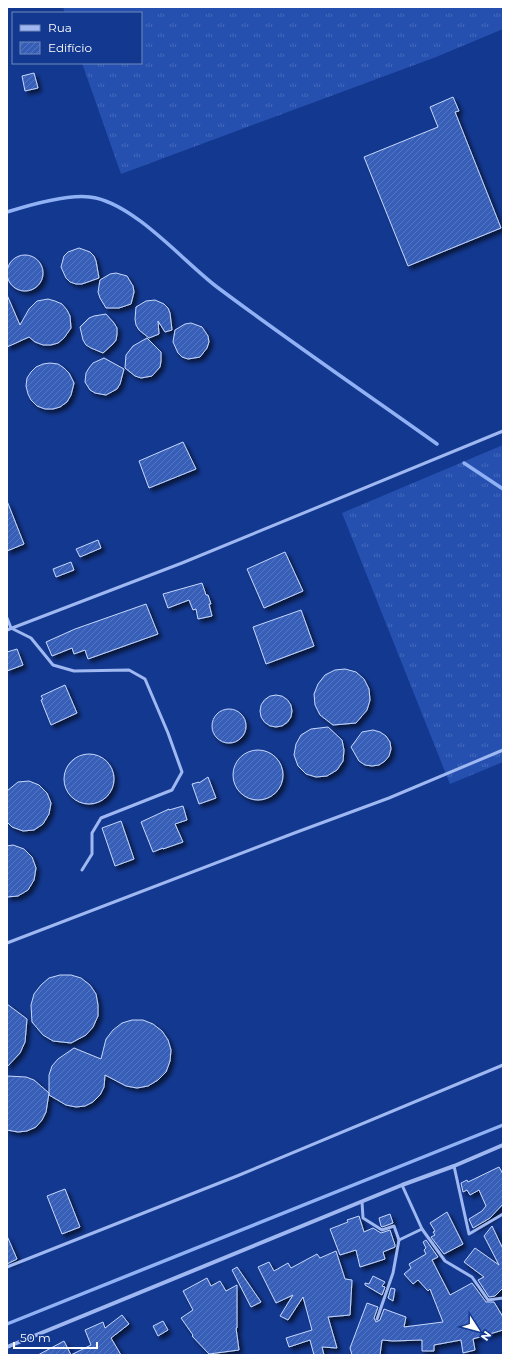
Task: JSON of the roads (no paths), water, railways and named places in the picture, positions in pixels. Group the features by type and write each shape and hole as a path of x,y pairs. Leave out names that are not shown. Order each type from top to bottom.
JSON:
{"street":[{"path":"7,1346 503,1145"}],"lane":[{"path":"7,630 182,563 503,431"},
{"path":"7,618 11,628 31,638 53,665 74,671 129,670 145,680 168,733 182,772 172,790 101,818 92,833 92,854 82,870"},
{"path":"7,943 389,798 503,750"},
{"path":"7,1267 237,1176 503,1065"},
{"path":"454,1166 469,1234 503,1214"},
{"path":"402,1185 422,1229 445,1261 472,1277 488,1300 503,1298"},
{"path":"362,1202 363,1218 382,1230 394,1226 399,1240 393,1273 377,1319"},
{"path":"399,1240 422,1229"}],"waterway":[{"path":"7,212 52,200 76,197 96,198 128,212 160,236 217,287 299,347 437,444"},
{"path":"464,463 503,489"},
{"path":"7,1324 503,1125"}]}
